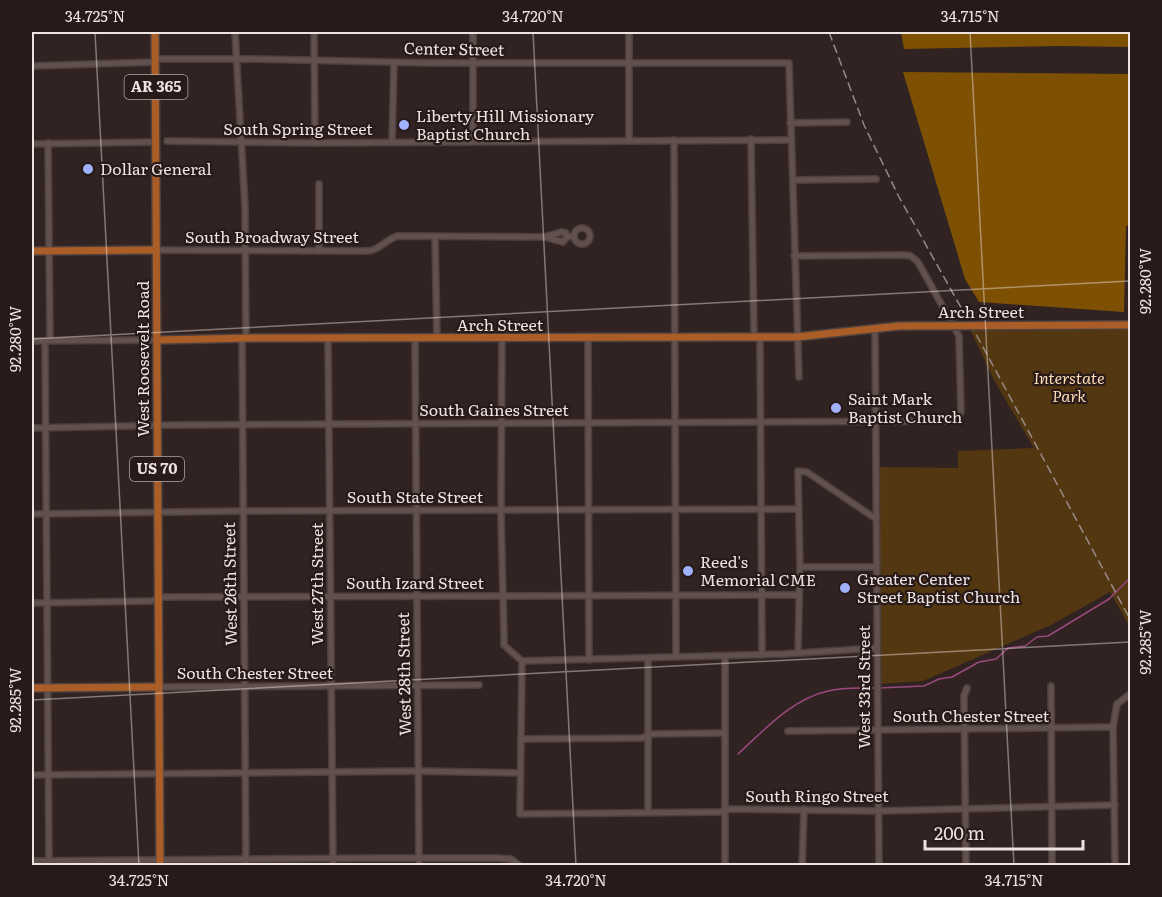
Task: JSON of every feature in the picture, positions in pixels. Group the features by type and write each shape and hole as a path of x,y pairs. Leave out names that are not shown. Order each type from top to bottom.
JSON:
{"main road":[{"name":"West Roosevelt Road","path":"155,32 160,863"},
{"name":"South Broadway Street","path":"32,251 156,250"},
{"name":"Arch Street","path":"157,340 757,338 796,337 899,327 1131,325"},
{"name":"South Chester Street","path":"32,688 158,687"}],"street":[{"name":"West 26th Street","path":"235,32 242,143 245,251 242,424 246,862"},
{"path":"314,32 315,143"},
{"path":"472,32 473,141"},
{"path":"629,32 629,141"},
{"name":"Center Street","path":"32,66 235,59 472,63 789,63 790,123"},
{"path":"392,142 394,62"},
{"path":"799,377 790,123 847,122"},
{"path":"674,140 676,657"},
{"path":"751,140 760,422 762,655"},
{"name":"South Spring Street","path":"167,141 315,143 790,140"},
{"path":"32,144 155,142"},
{"path":"48,143 49,251 45,428 49,863"},
{"path":"793,180 876,179"},
{"path":"319,184 319,251"},
{"name":"South Broadway Street","path":"156,250 374,250 394,237 544,237 561,232 571,236"},
{"path":"435,237 437,338"},
{"name":"South Gaines Street","path":"32,428 242,424 957,421 961,412 959,336 921,266 911,256 794,256"},
{"name":"West 33rd Street","path":"875,329 879,866"},
{"name":"West 27th Street","path":"328,338 333,866"},
{"name":"West 28th Street","path":"415,338 419,866"},
{"path":"588,338 589,660"},
{"path":"502,339 501,510 504,645 522,661 762,655 877,648"},
{"path":"32,341 157,340"},
{"path":"798,653 800,567 798,471 807,472 876,519"},
{"name":"South State Street","path":"32,514 799,509"},
{"path":"800,567 877,567"},
{"name":"South Izard Street","path":"32,603 152,601 164,597 798,595"},
{"path":"725,656 725,866"},
{"path":"648,658 648,811"},
{"path":"32,775 332,771 520,773 522,661"},
{"name":"South Chester Street","path":"158,687 479,684"},
{"path":"1051,687 1052,866"},
{"path":"966,866 964,696 967,688"},
{"path":"1115,866 1113,727 1117,704 1131,694"},
{"name":"South Chester Street","path":"788,731 1113,727"},
{"path":"521,739 642,738 648,734 725,733"},
{"name":"South Ringo Street","path":"520,773 520,814 804,809 879,811 1114,805"},
{"path":"802,866 804,809"},
{"path":"32,861 160,863 419,858 508,859 520,866"}],"green space":[{"name":"Interstate Park","path":"968,325 1130,325 1130,627 1110,592 1051,625 923,681 878,684 877,467 958,468 958,451 1034,448 995,382"}],"shaded area":[{"path":"901,32 1130,32 1130,47 904,49"},
{"path":"903,72 1130,74 1130,225 1126,226 1124,312 979,302 965,279"}],"waterway":[{"path":"879,688 924,686 939,679 952,677 979,662 996,659 1008,648 1025,646 1037,637 1048,636 1109,599 1130,578"},
{"path":"738,754 779,716 802,701 834,690 874,688"}],"railway":[{"path":"829,32 864,125 899,197 1130,619"}],"place":[{"name":"Liberty Hill Missionary Baptist Church","path":"404,125"},
{"name":"Dollar General","path":"88,169"},
{"name":"Saint Mark Baptist Church","path":"836,408"},
{"name":"Reed's Memorial CME","path":"688,571"},
{"name":"Greater Center Street Baptist Church","path":"845,588"}]}
